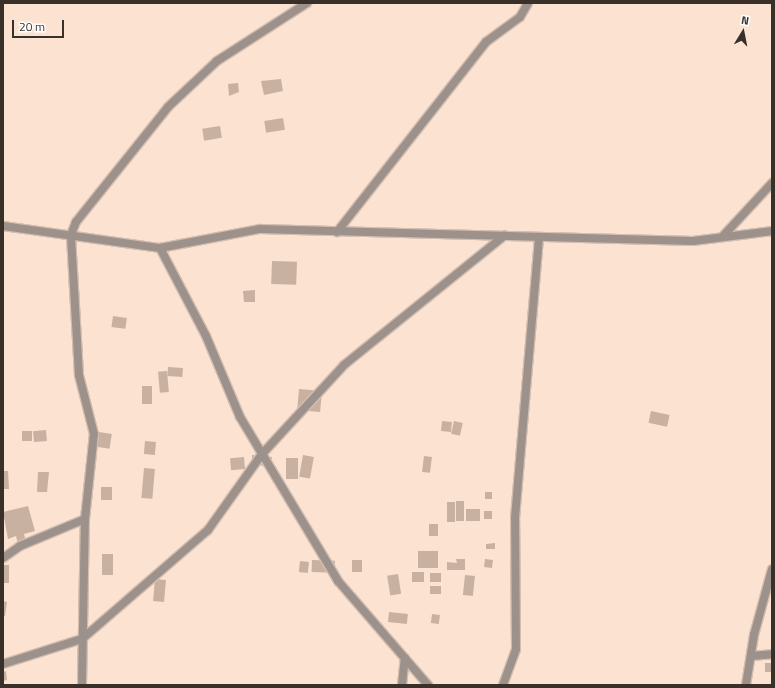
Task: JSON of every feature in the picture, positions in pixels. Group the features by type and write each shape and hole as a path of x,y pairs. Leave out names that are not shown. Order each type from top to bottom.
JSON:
{"street":[{"path":"82,685 85,519 94,434 79,375 71,235 76,222 168,107 218,61 307,3"},
{"path":"337,232 486,42 520,17 528,3"},
{"path":"723,236 772,183"},
{"path":"3,226 160,248 260,229 693,241 772,231"},
{"path":"3,664 82,638 208,530 262,454 344,365 504,236"},
{"path":"503,685 516,649 516,518 539,237"},
{"path":"160,248 206,336 240,417 338,581 428,685"},
{"path":"3,558 20,546 85,519"},
{"path":"746,685 754,635 772,569"},
{"path":"751,656 772,654"},
{"path":"402,685 405,658"}],"building":[{"path":"281,79 283,91 264,95 261,81"},
{"path":"238,83 239,92 229,96 228,84"},
{"path":"283,118 285,130 266,133 264,121"},
{"path":"220,126 222,138 204,141 202,129"},
{"path":"272,261 297,262 296,285 271,284"},
{"path":"255,290 255,302 244,302 243,291"},
{"path":"113,316 127,318 125,329 111,327"},
{"path":"168,367 183,368 182,377 167,376"},
{"path":"167,371 169,392 160,393 158,372"},
{"path":"142,386 152,386 152,404 142,404"},
{"path":"299,389 322,391 320,412 297,410"},
{"path":"651,411 670,415 667,427 649,423"},
{"path":"442,421 452,422 451,432 441,431"},
{"path":"454,421 463,423 460,436 451,434"},
{"path":"46,430 47,441 34,442 33,431"},
{"path":"22,431 32,431 32,441 22,441"},
{"path":"99,432 112,434 109,449 97,447"},
{"path":"145,441 156,442 155,455 144,454"},
{"path":"252,455 272,457 271,466 252,465"},
{"path":"303,455 314,457 310,479 299,477"},
{"path":"424,456 432,457 430,473 422,472"},
{"path":"244,457 245,469 231,470 230,458"},
{"path":"286,458 298,458 298,479 286,479"},
{"path":"144,468 155,469 152,499 141,498"},
{"path":"3,471 8,471 9,489 3,489"},
{"path":"38,472 49,472 47,492 37,492"},
{"path":"101,487 112,487 112,500 101,500"},
{"path":"485,492 492,492 492,499 485,499"},
{"path":"456,501 464,501 464,521 456,521"},
{"path":"447,502 455,502 455,522 447,522"},
{"path":"28,506 35,531 24,534 26,542 18,544 16,536 8,539 3,512"},
{"path":"466,509 480,509 480,521 466,521"},
{"path":"484,511 492,511 492,519 484,519"},
{"path":"429,524 438,524 438,536 429,536"},
{"path":"495,543 495,549 486,549 486,544"},
{"path":"418,551 438,551 438,568 418,568"},
{"path":"102,554 113,554 113,575 102,575"},
{"path":"456,559 465,559 465,570 447,570 447,562 457,563"},
{"path":"485,559 493,560 492,568 484,567"},
{"path":"312,560 335,561 335,573 312,572"},
{"path":"352,560 362,560 362,572 352,572"},
{"path":"300,561 309,562 308,573 299,572"},
{"path":"3,565 9,565 9,583 3,583"},
{"path":"412,572 424,572 424,582 412,582"},
{"path":"430,573 441,573 441,582 430,582"},
{"path":"398,574 401,594 390,595 387,576"},
{"path":"465,575 475,576 473,596 463,595"},
{"path":"155,579 166,580 164,602 153,601"},
{"path":"430,586 441,586 441,594 430,594"},
{"path":"3,601 7,602 5,616 3,616"},
{"path":"389,612 408,614 407,624 388,622"},
{"path":"432,614 440,615 439,624 431,623"},
{"path":"765,663 772,663 772,672 765,672"},
{"path":"6,671 7,680 3,681 3,672"}]}
